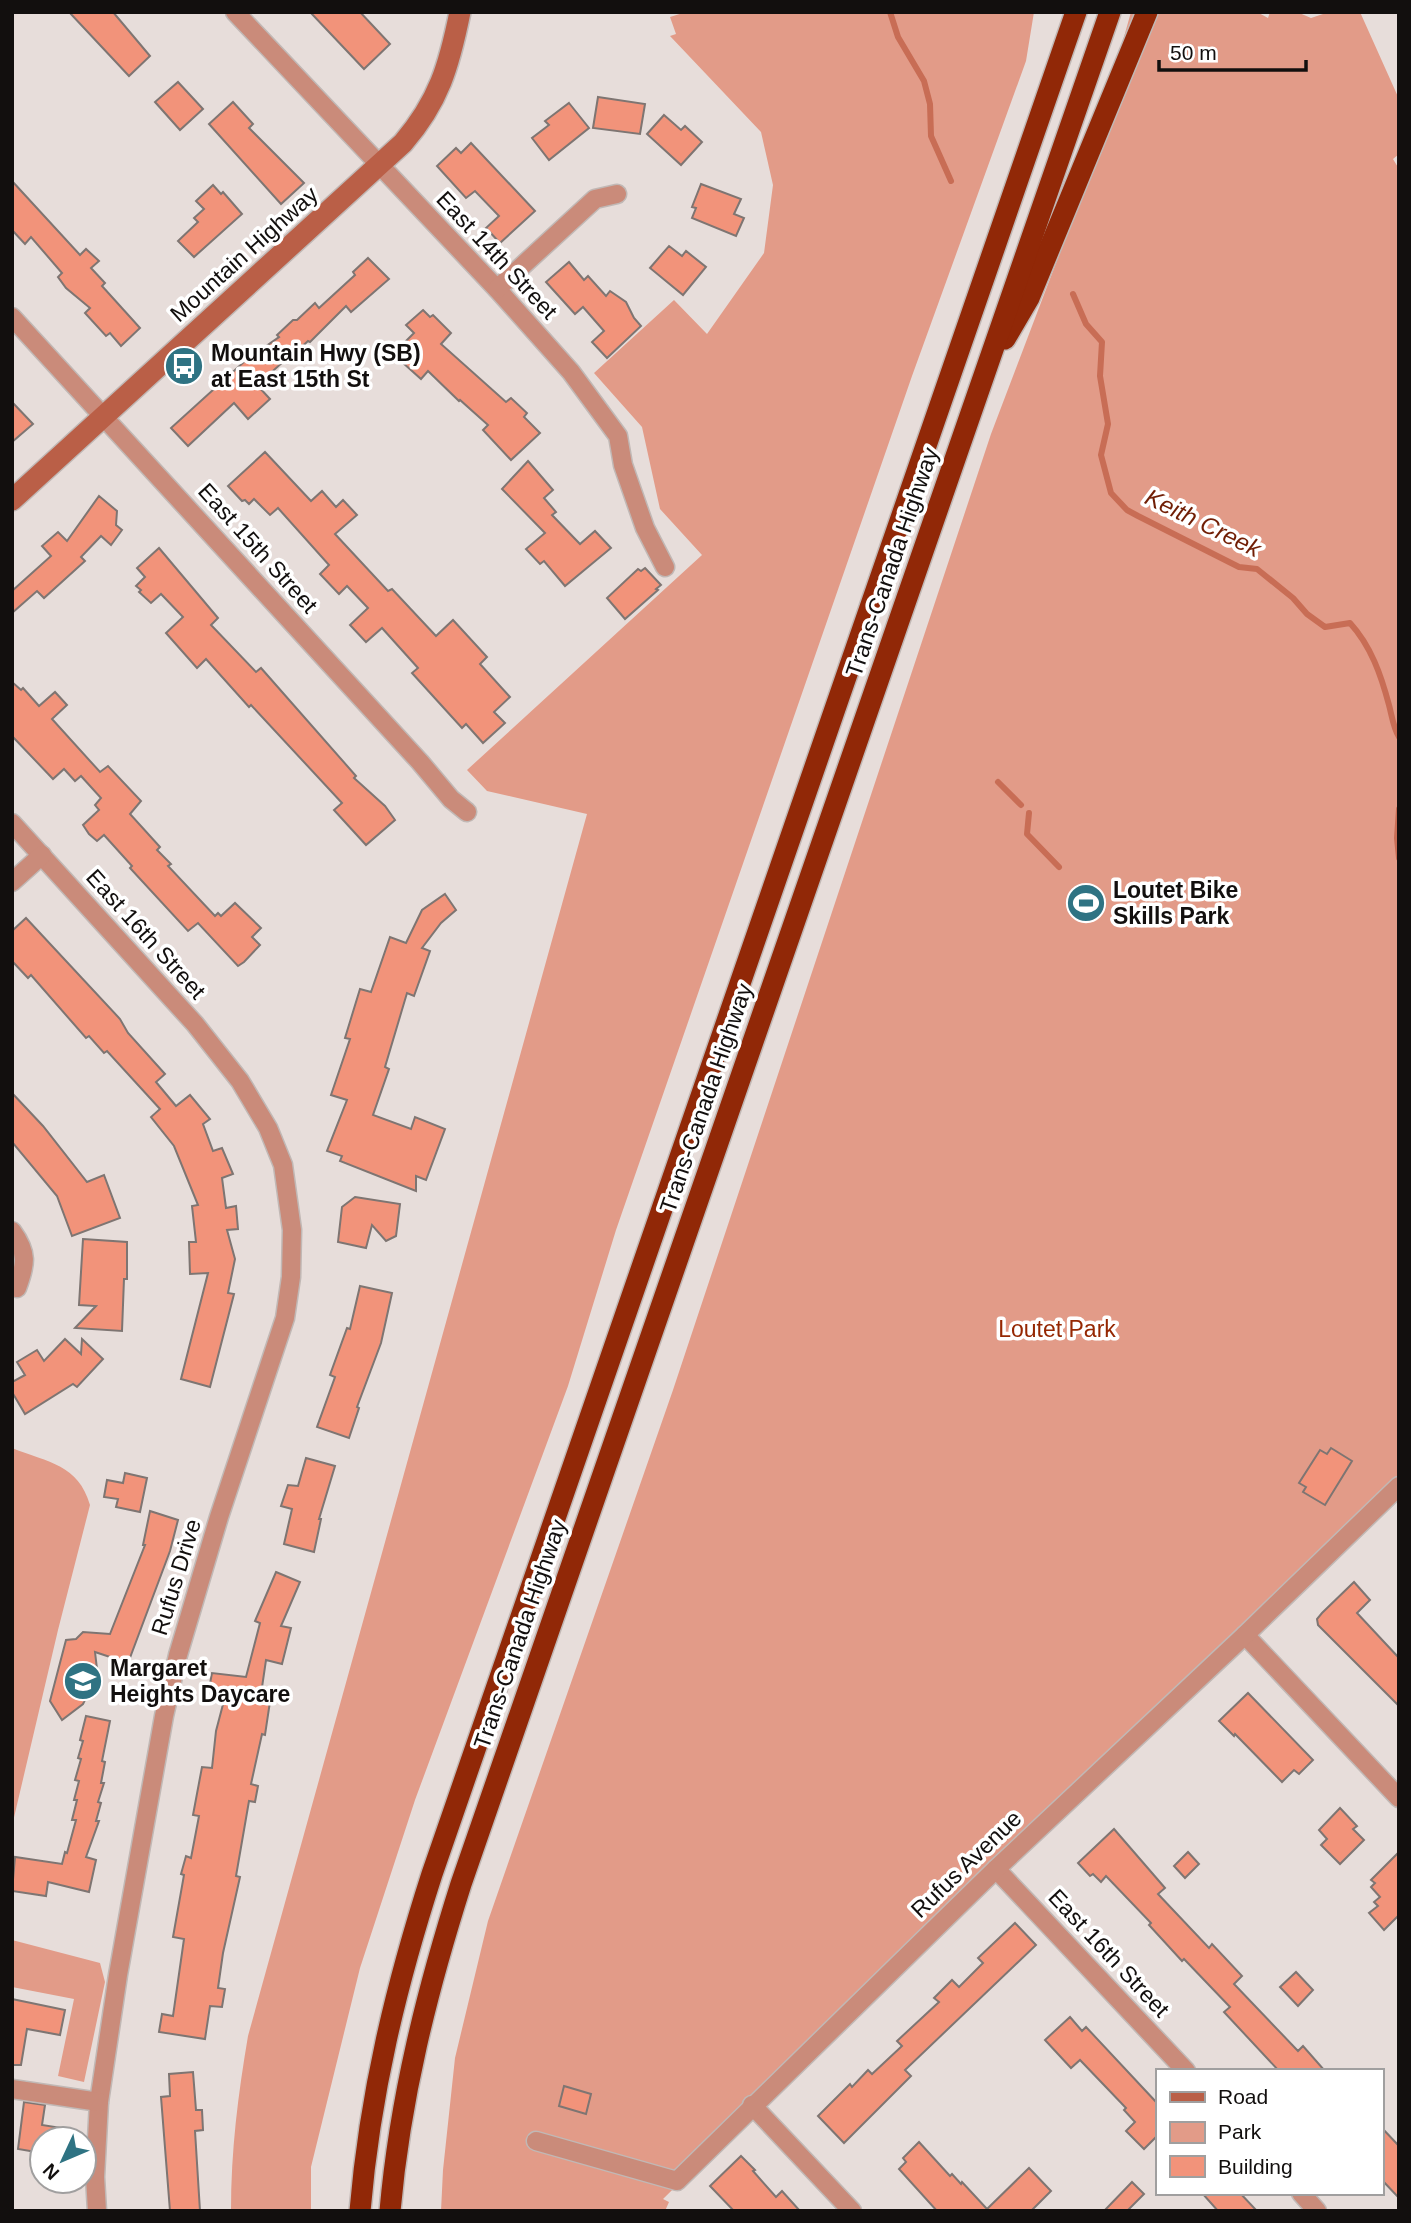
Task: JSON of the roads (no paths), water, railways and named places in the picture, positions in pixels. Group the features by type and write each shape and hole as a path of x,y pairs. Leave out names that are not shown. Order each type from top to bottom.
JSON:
{"highway":[{"name":"Trans-Canada Highway","path":"360,2211 374,2090 409,1945 432,1874 1076,12"},
{"name":"Trans-Canada Highway","path":"390,2211 405,2095 438,1954 1110,12"},
{"path":"981,379 1030,298 1147,12"}],"main road":[{"name":"Mountain Highway","path":"12,500 381,166 421,122 433,101 450,58 460,12"}],"street":[{"name":"East 14th Street","path":"235,12 571,372 618,436 623,465 645,528 665,567"},
{"path":"496,289 596,199 617,194"},
{"name":"East 15th Street","path":"12,317 451,799 467,813"},
{"name":"East 16th Street","path":"12,823 195,1024 240,1081"},
{"path":"12,882 42,855"},
{"name":"Rufus Drive","path":"97,2211 99,2102 125,1934 164,1716 178,1655 219,1517 285,1318 291,1277 292,1230 283,1165 268,1128 240,1081"},
{"path":"12,1231 22,1245 25,1267 17,1288"},
{"name":"Rufus Avenue","path":"536,2141 677,2181 996,1869 1399,1486"},
{"path":"1245,1635 1399,1798"},
{"name":"East 16th Street","path":"996,1869 1184,2069"},
{"path":"12,2089 99,2102"},
{"path":"752,2105 852,2211"},
{"path":"1303,2195 1317,2211"}],"waterway":[{"name":"Keith Creek","path":"890,12 898,37 924,81 930,104 931,136 951,181"},
{"name":"Keith Creek","path":"1073,294 1086,324 1102,342 1100,376 1108,424 1101,455 1111,493 1127,510 1138,516 1239,567 1257,569 1325,627 1350,623 1364,641 1379,672 1399,737"},
{"path":"998,782 1021,805"},
{"name":"Keith Creek","path":"1399,809 1399,858"},
{"path":"1029,813 1027,834 1059,867"}],"place":[{"name":"Mountain Hwy (SB) at East 15th St","path":"184,366"},
{"name":"Loutet Bike Skills Park","path":"1086,903"},
{"name":"Margaret Heights Daycare","path":"83,1681"}],"park label":[{"name":"Loutet Park","path":"1057,1329"}]}
